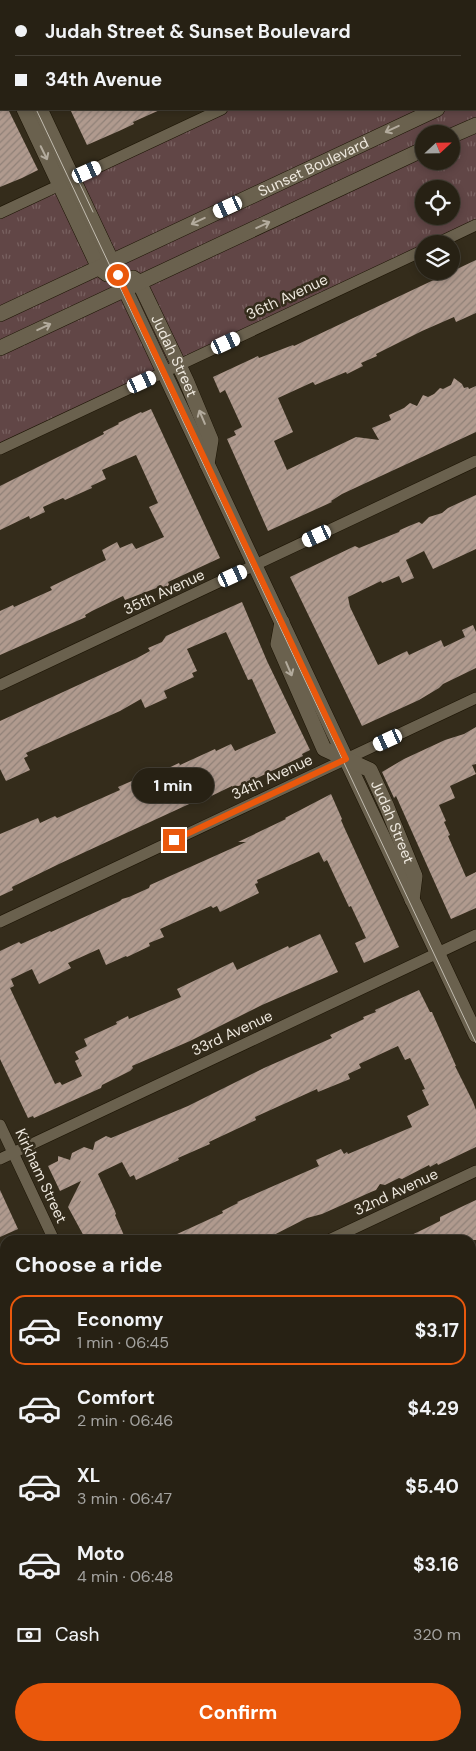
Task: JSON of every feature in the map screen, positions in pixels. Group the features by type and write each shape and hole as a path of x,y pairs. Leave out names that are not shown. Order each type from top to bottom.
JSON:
{"street":[{"name":"Judah Street","path":"24,110 59,185 105,264 125,289 476,1035"},
{"name":"Judah Street","path":"40,110 74,179 105,264 140,282 179,365 211,440 207,464"},
{"path":"0,213 220,110"},
{"name":"Sunset Boulevard","path":"0,314 435,110"},
{"path":"460,132 476,125"},
{"name":"Sunset Boulevard","path":"0,348 415,153"},
{"path":"455,235 476,225"},
{"name":"36th Avenue","path":"0,449 415,254"},
{"name":"35th Avenue","path":"0,685 476,461"},
{"name":"34th Avenue","path":"0,922 476,698"},
{"name":"33rd Avenue","path":"0,1159 476,935"},
{"name":"Kirkham Street","path":"0,1125 52,1235"},
{"name":"32nd Avenue","path":"340,1235 476,1171"}],"green space":[{"path":"221,110 476,110 476,225 455,235 415,235 415,254 0,449 0,213"}],"building":[{"path":"0,110 8,110 38,170 0,187"},
{"path":"70,110 160,110 133,122 134,124 87,145"},
{"path":"476,260 476,313 456,322 454,317 422,331 376,354 377,356 361,363 363,366 347,374 346,372 315,385 313,382 278,398 293,432 274,441 287,470 356,437 379,440 372,428 391,420 389,415 410,403 417,406 423,395 428,397 440,388 443,389 451,385 454,378 464,388 468,387 469,389 476,386 476,432 342,494 332,502 268,531 227,439 236,435 234,431 242,427 225,390 220,393 213,377 258,356 259,358 294,346 434,280 460,280 460,268"},
{"path":"151,409 220,558 168,582 173,595 166,598 159,587 125,600 123,596 92,611 85,615 86,617 0,655 0,611 13,605 14,607 52,590 50,587 106,560 102,550 117,542 120,548 132,543 136,549 164,537 149,507 158,503 136,455 102,470 106,479 91,486 92,488 43,507 45,512 30,519 29,516 0,530 0,486 104,434 103,432 118,423"},
{"path":"476,495 476,549 433,569 424,551 406,560 414,578 402,583 399,576 382,583 381,581 348,597 350,607 378,665 407,651 409,655 441,640 444,647 465,637 462,630 473,625 476,632 476,668 443,684 419,700 362,726 290,577 355,546 359,548 419,522 422,524 429,517 442,513 448,508"},
{"path":"242,602 267,661 310,750 302,754 303,756 249,782 233,788 232,786 201,801 200,799 59,864 12,887 13,890 0,896 0,834 38,818 40,823 55,816 57,818 120,790 118,787 134,780 136,783 215,749 216,751 231,744 235,751 276,733 252,679 248,680 226,632 187,649 197,671 192,673 194,677 164,691 167,698 145,708 141,699 120,711 26,753 28,756 24,758 30,770 6,781 0,769 0,721 137,658 150,651 148,648 162,642 166,636"},
{"path":"476,727 476,764 472,765 476,774 450,786 455,798 439,805 446,821 444,822 450,835 448,836 466,877 476,872 476,908 451,919 396,796 394,798 382,772 404,759 445,740 464,734"},
{"path":"331,794 344,827 399,947 364,963 355,943 366,938 327,860 324,862 319,852 257,880 258,883 255,884 259,893 220,912 217,906 213,908 211,906 160,929 164,937 149,943 150,946 127,957 106,965 99,949 68,963 71,968 39,984 32,969 11,979 14,986 10,988 55,1084 60,1082 62,1085 82,1076 75,1061 79,1059 75,1052 87,1046 84,1039 117,1024 116,1022 128,1016 129,1019 181,997 177,989 233,962 237,970 288,946 289,948 320,934 338,972 262,1005 190,1041 132,1066 133,1068 130,1071 102,1085 101,1088 34,1118 33,1116 28,1118 0,1059 0,951 19,942 21,944 51,932 246,842 238,842 286,819"},
{"path":"419,990 430,1012 432,1012 476,1110 476,1147 438,1165 437,1163 430,1167 429,1165 402,1179 399,1178 385,1185 380,1184 376,1190 322,1214 307,1218 274,1235 175,1235 223,1213 222,1211 237,1202 319,1166 316,1160 341,1149 344,1154 347,1152 348,1154 412,1127 407,1116 429,1105 422,1090 425,1089 410,1058 405,1060 398,1046 359,1064 361,1068 348,1074 350,1079 318,1092 317,1089 255,1117 256,1120 136,1180 134,1175 130,1177 122,1162 101,1172 98,1174 124,1235 83,1235 68,1207 81,1181 60,1191 48,1166 58,1161 58,1156 70,1160 72,1153 84,1147 93,1150 95,1142 106,1136 111,1138 188,1106 264,1068 332,1038 330,1035 364,1019 363,1017 376,1012 375,1010"},
{"path":"0,1190 18,1229 0,1235"},
{"path":"476,1200 476,1235 411,1235 440,1221 440,1217"}],"tram line":[{"path":"36,110 476,1043"},
{"path":"77,178 93,212"}],"route":[{"path":"118,275 346,759 174,840"}]}
